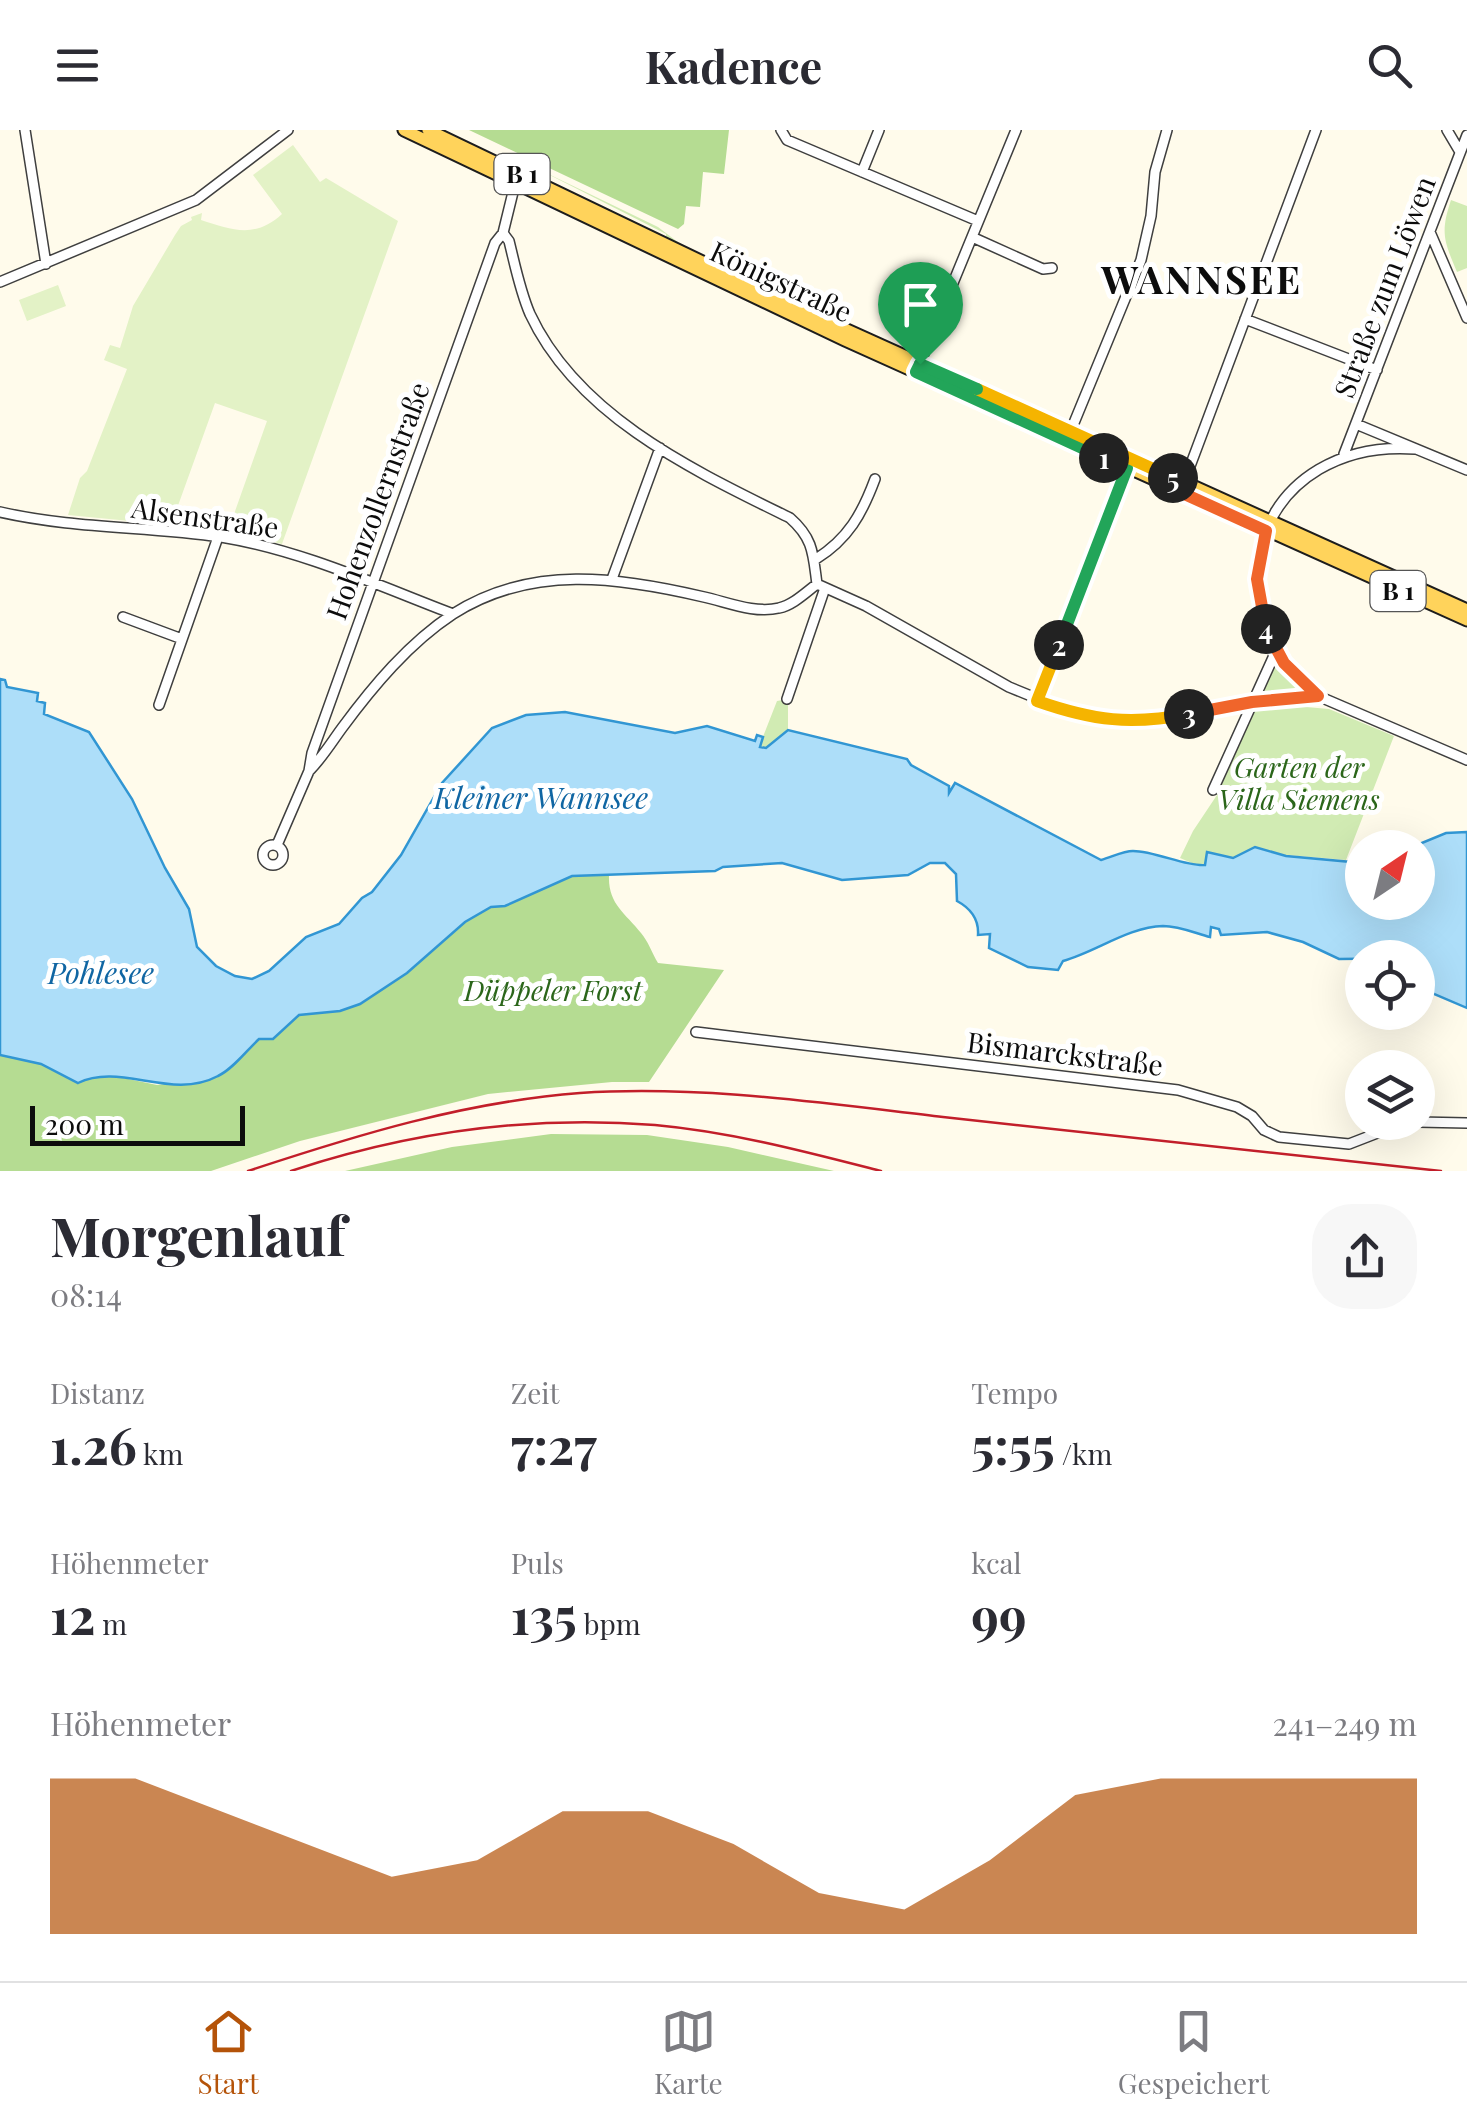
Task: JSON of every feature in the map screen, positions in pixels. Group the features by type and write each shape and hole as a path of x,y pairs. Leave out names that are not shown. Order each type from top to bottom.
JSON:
{"main road":[{"name":"Königstraße","path":"404,130 517,177"},
{"name":"Königstraße","path":"428,130 517,177 918,368 1467,620"},
{"name":"Königstraße","path":"1268,527 1467,610"}],"street":[{"path":"25,130 46,264"},
{"path":"0,282 196,200 288,130"},
{"path":"781,130 787,140 978,221"},
{"path":"862,172 878,130"},
{"path":"918,368 1016,130"},
{"path":"1068,436 1146,245 1154,172 1167,130"},
{"path":"1182,488 1316,130"},
{"path":"1446,130 1460,152"},
{"name":"Straße zum Löwen","path":"1344,454 1467,135"},
{"name":"Hohenzollernstraße","path":"277,845 309,771 312,753 495,242 503,233 517,177"},
{"path":"1430,232 1467,318"},
{"path":"503,233 509,241 528,310 561,363 606,408 660,448 790,518 810,538 821,586 787,699"},
{"path":"972,236 1042,269 1052,268"},
{"path":"1246,320 1377,370"},
{"path":"1356,424 1467,470"},
{"path":"1415,448 1381,447 1344,454 1312,472 1294,488 1268,527 1259,555 1257,592 1263,621 1276,651 1300,682 1318,696 1467,760"},
{"path":"612,579 660,448"},
{"path":"1037,701 1129,464"},
{"path":"816,559 846,536 859,518 875,479"},
{"name":"Alsenstraße","path":"0,512 50,524 218,537 282,549 453,614"},
{"path":"159,705 218,537"},
{"path":"309,771 394,666 453,614 482,598 542,580 574,577 660,586 758,610 790,604 821,586"},
{"path":"821,586 889,618 948,655 1037,701 1080,716 1120,722 1162,719 1252,702 1318,696"},
{"path":"124,617 182,638"},
{"path":"1212,790 1276,651"},
{"name":"Bismarckstraße","path":"696,1032 1178,1090 1237,1107 1279,1138 1350,1144 1360,1140"},
{"name":"Bismarckstraße","path":"1435,1122 1467,1123"}],"green space":[{"path":"469,130 729,130 724,174 703,172 700,207 686,206 684,224 678,229"},
{"path":"293,145 320,182 326,178 398,221 282,544 228,531 267,421 215,403 171,525 68,515 127,369 104,360 110,345 120,348 133,306 175,235 191,217 202,213 201,220 233,229 253,230 272,222 282,214 253,175"},
{"path":"536,168 658,227 679,243 666,240 666,234"},
{"path":"1451,200 1467,206 1467,268 1457,272 1445,237"},
{"path":"58,285 66,306 27,321 19,300"},
{"path":"1274,660 1300,688 1295,695 1259,695"},
{"path":"788,699 788,730 766,748 759,747 777,701"},
{"name":"Garten der Villa Siemens","path":"1283,705 1329,709 1394,736 1358,830 1345,830 1345,860 1274,854 1230,858 1225,855 1199,866 1180,858 1219,792 1253,708"},
{"name":"Düppeler Forst","path":"572,876 609,876 614,901 643,936 658,963 724,970 649,1082 488,1094 300,1141 211,1171 0,1171 0,1055 41,1064 78,1083 93,1075 157,1085 220,1076 260,1038 273,1039 299,1015 340,1011 407,973 465,922 491,907 505,906"},
{"path":"551,1134 647,1135 728,1147 834,1171 345,1171 452,1147"}],"water":[{"name":"Kleiner Wannsee","path":"0,679 5,680 7,687 38,693 37,701 45,703 44,714 89,732 132,799 189,909 197,947 216,966 252,979 269,971 306,937 339,924 372,892 401,855 442,783 492,728 526,715 565,712 675,733 707,726 755,741 757,735 763,737 760,747 766,748 788,730 907,759 949,786 949,793 955,783 1101,860 1133,851 1205,865 1207,852 1233,858 1255,847 1286,856 1345,861 1345,920 1435,920 1435,838 1467,832 1467,1008 1435,994 1435,940 1345,940 1345,959 1339,959 1303,942 1267,932 1221,935 1219,929 1211,927 1210,937 1163,926 1125,935 1063,961 1058,970 1028,967 989,948 990,934 978,935 973,915 957,901 956,874 945,863 930,863 908,875 842,880 782,863 723,867 715,871 572,876 505,906 491,907 465,922 407,973 360,1004 340,1011 299,1015 273,1039 259,1039 218,1076 200,1083 164,1084 111,1077 78,1083 41,1064 0,1055"}],"tram line":[{"path":"248,1171 453,1112 537,1097 625,1091 807,1101 1441,1171"}],"railway":[{"path":"291,1171 425,1137 562,1122 655,1125 712,1132 881,1171"}],"district":[{"name":"WANNSEE","path":"1202,281"}],"route":[{"path":"920,364 1184,483 1180,492 1266,531 1257,579 1263,621 1284,663 1318,696 1120,722 1080,716 1037,701 1127,468 916,372 920,364"}],"water label":[{"name":"Pohlesee","path":"101,974"}]}
